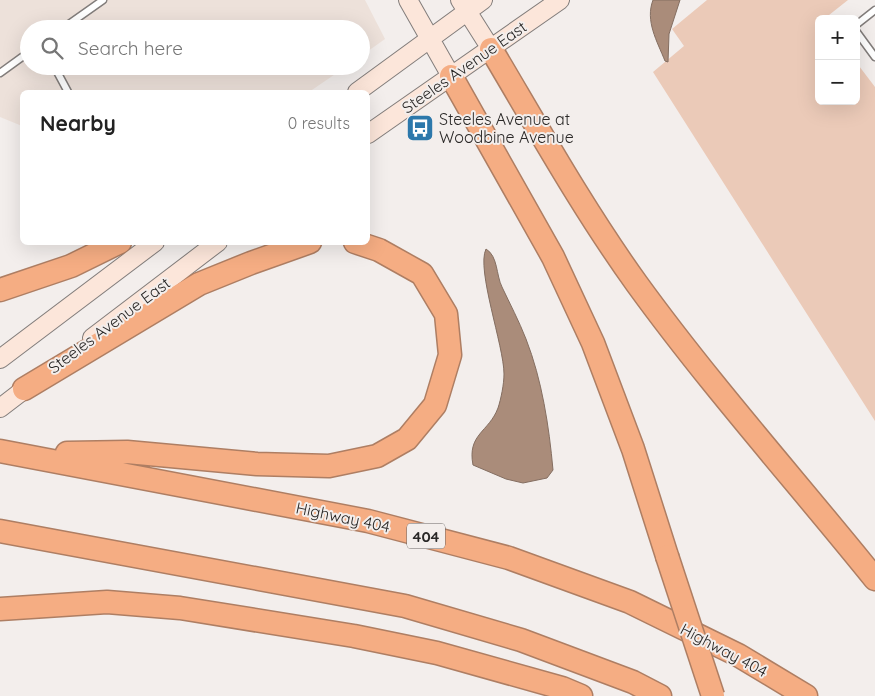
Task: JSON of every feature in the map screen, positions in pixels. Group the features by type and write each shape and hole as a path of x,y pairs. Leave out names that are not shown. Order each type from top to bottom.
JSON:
{"highway":[{"path":"491,49 574,188 636,282 682,345 875,579"},
{"path":"451,76 553,257 593,343 633,449 713,696"},
{"path":"0,290 71,266 114,245"},
{"path":"24,390 199,284 251,262 301,245"},
{"path":"10,453 127,452 257,464 330,466 376,456 407,439 434,405 450,355 446,314 422,274 379,250 364,245"},
{"name":"Highway 404","path":"10,453 368,521 509,558 630,602 738,655 806,696"},
{"path":"0,531 405,606 521,640 633,682 660,696"},
{"path":"0,609 107,602 180,608 344,635 437,653 562,688 581,696"}],"main road":[{"path":"408,0 451,76"},
{"path":"359,90 429,39 463,6 483,0"},
{"name":"Steeles Avenue East","path":"370,133 560,0"},
{"path":"463,6 491,49"},
{"path":"0,359 151,245"},
{"name":"Steeles Avenue East","path":"0,408 214,245"}],"lane":[{"path":"75,20 103,0"},
{"path":"860,21 875,10"},
{"path":"860,36 875,57"},
{"path":"0,73 20,59"},
{"path":"59,75 67,90"}],"shaded area":[{"path":"0,0 365,0 385,39 370,50 370,20 20,20 20,75 334,75 312,90 20,90 20,125 0,117"},
{"path":"653,0 680,0 669,34 668,62 665,61 651,23 650,16"},
{"path":"707,0 848,0 829,15 815,15 815,105 860,105 860,67 875,87 875,421 653,72 684,46 672,29"},
{"path":"486,249 495,261 500,282 532,355 541,387 553,470 547,478 523,483 506,479 473,465 473,446 498,408 504,378 500,345 487,290 484,259"}],"place":[{"name":"Steeles Avenue at Woodbine Avenue","path":"420,128"}]}
